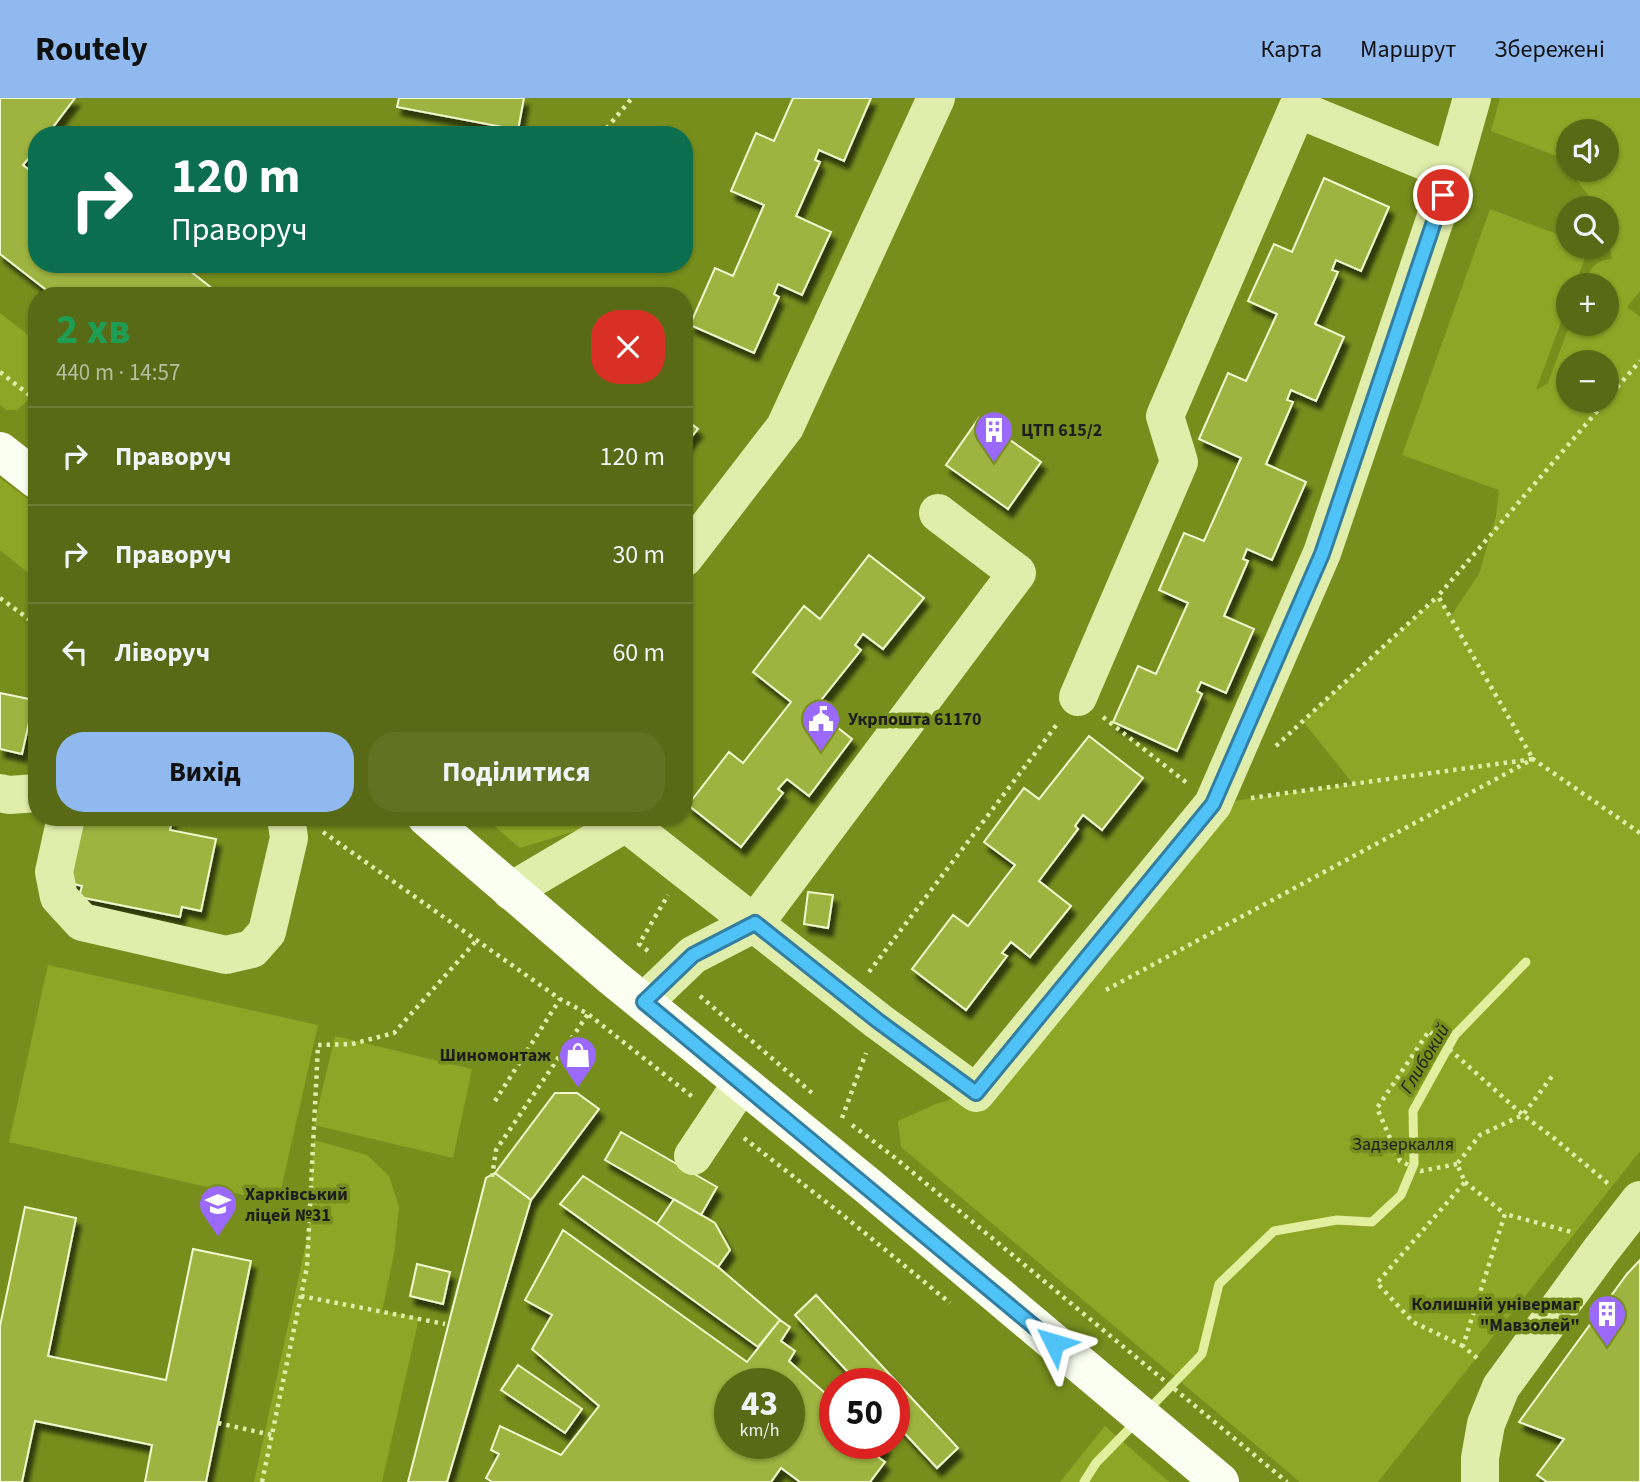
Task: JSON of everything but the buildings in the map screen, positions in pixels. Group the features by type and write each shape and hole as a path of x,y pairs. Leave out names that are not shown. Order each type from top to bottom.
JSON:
{"main road":[{"path":"0,451 28,473"},
{"path":"435,826 1220,1482"}],"street":[{"path":"693,546 785,427 936,98"},
{"path":"631,826 976,1093 1213,804 1322,554 1451,172 1472,98"},
{"path":"1078,697 1179,462 1165,416 1297,109 1451,172"},
{"path":"644,1002 693,955 755,923 1017,573 938,513"},
{"path":"0,793 28,794"},
{"path":"64,826 54,872 59,897 82,922 226,955 251,950 267,932 289,838 296,826"},
{"path":"511,891 614,826"},
{"path":"692,1156 741,1084"},
{"path":"1480,1482 1480,1458 1486,1424 1501,1387 1601,1250 1626,1193"}],"path":[{"path":"609,126 632,98"},
{"path":"1619,385 1640,360"},
{"path":"0,372 28,394"},
{"path":"1273,749 1438,596 1595,413"},
{"path":"1438,596 1533,759 1640,833"},
{"path":"0,598 28,618"},
{"path":"842,1118 864,1009 1078,697 1213,804 1533,759"},
{"path":"1098,994 1533,759"},
{"path":"306,826 560,999 588,1014 844,1216"},
{"path":"639,944 684,868"},
{"path":"262,1482 307,1267 318,1045 352,1044 394,1033 477,940"},
{"path":"495,1101 560,999"},
{"path":"492,1177 496,1150 588,1014"},
{"path":"1553,1075 1523,1115 1480,1135 1457,1164 1421,1171 1400,1161 1377,1108 1429,1031 1523,1115 1626,1193"},
{"path":"757,1046 821,1100"},
{"path":"832,1110 894,1157 1287,1482"},
{"path":"1457,1164 1465,1182 1505,1214 1576,1233"},
{"path":"1465,1182 1377,1283 1413,1322 1462,1346 1477,1358"},
{"path":"1462,1346 1505,1214"},
{"path":"301,1296 445,1324"},
{"path":"218,1423 272,1435"}],"green space":[{"name":"Задзеркалля","path":"1500,98 1640,98 1640,291 1627,307 1640,317 1640,1151 1378,1482 1300,1482 901,1147 898,1121 936,1104 976,1092 1213,804 1353,784 1303,721 1438,596 1451,616 1479,574 1496,516 1499,490 1402,455 1490,209 1556,234 1556,259 1585,259 1579,273 1556,273 1556,336 1536,390 1548,383 1556,362 1556,413 1619,413 1619,350 1560,350 1566,336 1619,336 1619,273 1590,273 1601,262 1619,259 1619,196 1589,196 1578,182 1619,182 1619,119 1556,119 1556,156 1491,131"},
{"path":"0,313 28,335 28,400 17,410 6,410 0,405"},
{"path":"0,478 28,499 28,573 0,550"},
{"path":"494,826 592,826 520,848"},
{"path":"48,965 318,1025 278,1203 9,1142"},
{"path":"335,1036 472,1069 453,1158 314,1125"},
{"path":"314,1140 367,1155 389,1176 399,1207 394,1254 382,1311 419,1318 382,1482 254,1482 308,1234"},
{"path":"1105,1426 1169,1482 1060,1482"}],"waterway":[{"name":"Глибокий","path":"1148,1410 1202,1354 1219,1284 1274,1231 1337,1220 1372,1222 1401,1195 1414,1164 1413,1111 1455,1035 1526,962"},
{"name":"Глибокий","path":"1084,1482 1096,1463 1135,1423"}],"place":[{"name":"ЦТП 615/2","path":"994,464"},
{"name":"Укрпошта 61170","path":"821,753"},
{"name":"Шиномонтаж","path":"578,1089"},
{"name":"Харківський ліцей №31","path":"218,1238"},
{"name":"Колишній універмаг \"Мавзолей\"","path":"1607,1348"}],"route":[{"path":"1054,1343 644,1002 693,955 755,923 878,1021 976,1093 1213,804 1322,554 1443,195"}]}
